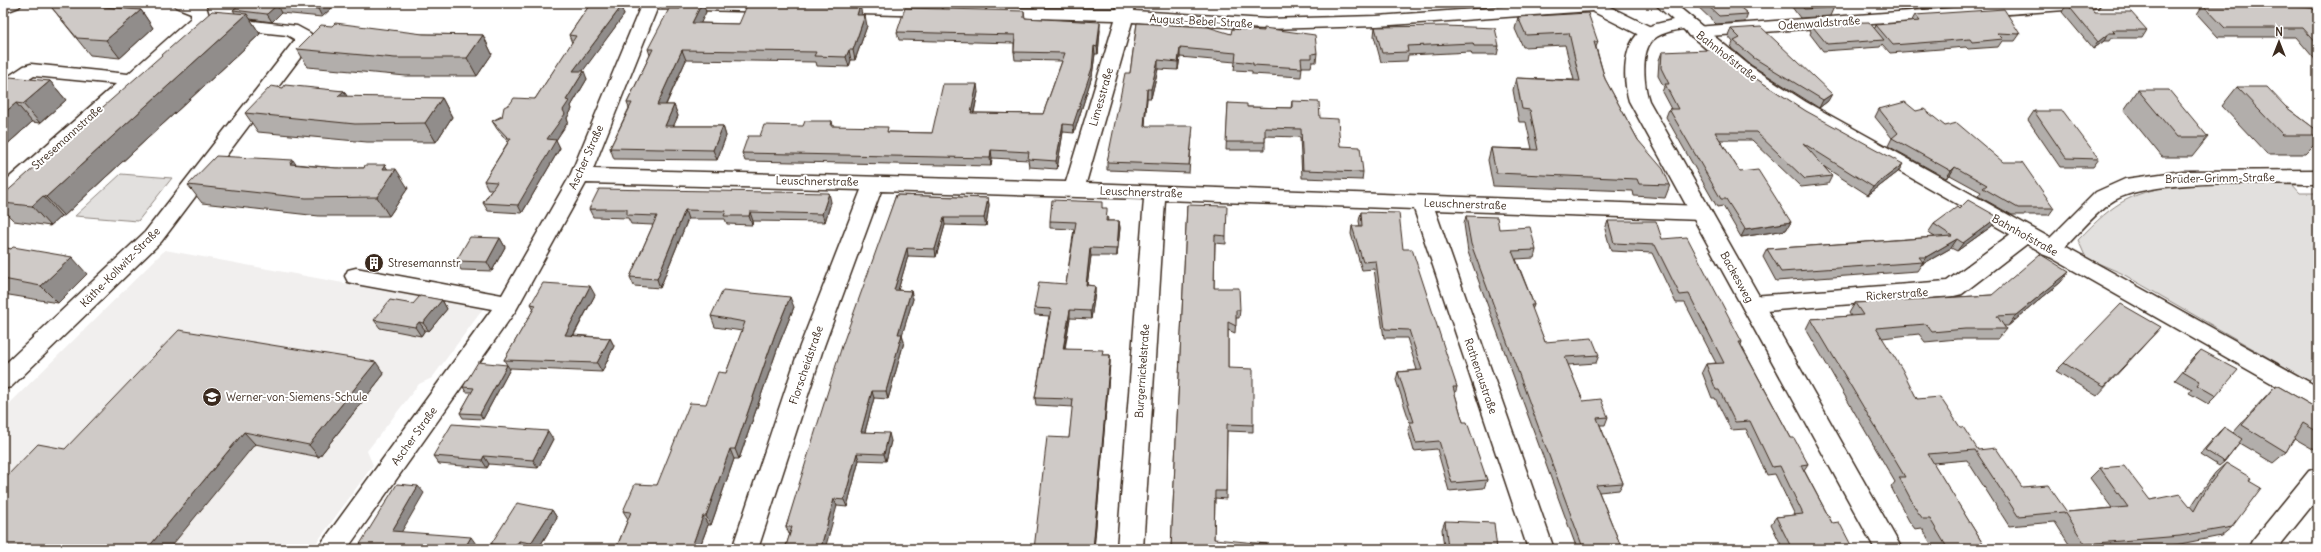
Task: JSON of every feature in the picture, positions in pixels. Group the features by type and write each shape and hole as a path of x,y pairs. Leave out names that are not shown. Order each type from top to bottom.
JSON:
{"street":[{"path":"3,8 12,3"},
{"path":"182,3 200,10 200,20"},
{"path":"651,3 793,8"},
{"name":"Ascher Straße","path":"332,549 508,304 580,176 651,3"},
{"path":"1391,3 1398,20"},
{"name":"Bahnhofstraße","path":"1663,3 1690,27 1764,85 2024,235 2318,398"},
{"path":"1845,3 1853,20"},
{"name":"Odenwaldstraße","path":"1690,27 1853,20 1940,9 2092,3"},
{"name":"August-Bebel-Straße","path":"976,12 1109,14 1126,9 1266,24 1398,20 1594,6 1649,33"},
{"path":"816,8 883,7 952,11"},
{"name":"Limesstraße","path":"1074,190 1126,9"},
{"name":"Stresemannstraße","path":"3,194 200,20"},
{"name":"Käthe-Kollwitz-Straße","path":"3,380 153,237 303,42 304,37 291,30 200,20"},
{"path":"1649,33 1690,27"},
{"name":"Backesweg","path":"1649,33 1638,44 1636,52 1635,79 1637,95 1646,116 1702,213 1889,549"},
{"path":"3,88 31,70 131,80"},
{"name":"Leuschnerstraße","path":"580,176 874,183 1702,213"},
{"name":"Brüder-Grimm-Straße","path":"2050,249 2103,197 2132,184 2182,178 2318,177"},
{"name":"Florscheidstraße","path":"745,549 812,346 874,183"},
{"name":"Burgernickelstraße","path":"1130,549 1154,193"},
{"name":"Rathenaustraße","path":"1422,202 1541,549"},
{"name":"Rickerstraße","path":"1752,304 1935,292 1950,289 2024,235"},
{"path":"356,276 508,304"},
{"path":"2261,549 2318,478"}],"shaded area":[{"path":"121,174 172,178 138,221 75,216"},
{"path":"2186,183 2291,183 2300,193 2318,193 2318,370 2309,381 2121,273 2086,258 2078,240 2104,215 2126,200 2138,195 2151,190"},
{"name":"Werner-von-Siemens-Schule","path":"165,250 483,309 432,378 419,384 367,451 373,465 312,549 3,549 3,410"}],"building":[{"path":"48,3 70,3 141,10 106,40 77,38"},
{"path":"241,3 324,3 318,9 277,5 267,14 233,10"},
{"path":"591,3 616,3 621,7 573,71 584,71 566,100 569,101 563,110 565,114 547,139 556,140 518,205 483,203 497,182 484,181 511,138 508,138 492,121 502,117 504,107 510,104 514,98 535,99 576,36 569,35"},
{"path":"683,3 702,3 692,23 739,24 748,3 860,5 857,15 865,15 853,50 849,50 846,57 814,56 816,52 682,50 657,105 674,105 665,126 723,126 713,150 610,148 632,103 627,103 653,49 648,49 669,9 680,9"},
{"path":"1705,3 1735,3 1748,14 1719,16"},
{"path":"1799,3 1830,3 1834,7 1804,9"},
{"path":"2088,3 2094,12 2131,12 2147,30 2112,30 2115,33 2109,33 2098,42 2067,4"},
{"path":"2203,5 2280,5 2312,8 2318,14 2318,45 2303,28 2225,28"},
{"path":"905,8 1024,11 1024,18 1100,22 1097,47 1094,46 1092,68 1073,125 1063,124 1056,161 1028,159 1029,152 991,150 990,158 742,153 748,136 760,136 764,125 803,126 805,121 832,121 831,126 888,127 887,132 932,133 943,84 977,84 971,113 1043,114 1065,53 1014,52 1015,35 897,32"},
{"path":"2004,9 2020,34 1997,33 2003,39 1972,42 1970,39 1893,45 1876,25 1920,21 1915,15"},
{"path":"212,11 247,14 46,197 43,196 32,206 3,203 3,195"},
{"path":"1588,13 1598,42 1594,42 1605,79 1638,140 1663,169 1670,185 1639,184 1637,179 1496,173 1491,148 1538,150 1530,110 1522,109 1516,78 1580,81 1569,33 1526,35 1518,17"},
{"path":"1869,22 1884,40 1827,44 1813,27 1816,27 1813,23"},
{"path":"335,23 423,34 483,35 467,58 395,58 297,49 321,25 332,26"},
{"path":"1137,23 1208,27 1231,34 1232,29 1264,31 1264,28 1315,35 1317,53 1312,54 1312,58 1301,58 1302,68 1253,65 1253,63 1235,61 1236,53 1180,48 1178,62 1158,60 1151,89 1147,89 1144,126 1193,126 1189,165 1107,162 1125,73 1130,73"},
{"path":"1445,26 1495,28 1499,46 1474,46 1473,43 1407,46 1408,52 1382,53 1375,27"},
{"path":"1761,27 1832,94 1823,100 1754,58 1734,41 1740,38 1731,29"},
{"path":"1715,48 1738,67 1806,111 1903,164 1873,187 1803,143 1832,176 1805,179 1756,132 1715,132 1740,172 1758,170 1791,222 1745,229 1726,199 1721,199 1669,109 1678,109 1665,84 1669,84 1661,68 1662,52 1708,50"},
{"path":"10,77 50,81 23,104 16,103 3,114 3,83"},
{"path":"285,85 344,91 338,96 442,98 425,123 355,124 245,113 271,86 283,88"},
{"path":"2237,87 2267,87 2286,107 2318,131 2318,135 2283,135"},
{"path":"2138,90 2169,90 2208,137 2177,137"},
{"path":"1292,101 1319,102 1320,118 1338,119 1340,146 1360,147 1363,172 1303,170 1301,129 1265,128 1265,142 1226,142 1228,103 1247,104 1247,107 1292,108"},
{"path":"1905,102 1916,111 1924,109 1945,126 1957,123 2003,162 2022,162 2054,208 2018,208 1983,188 1987,185 1955,167 1951,171 1892,138 1898,133 1879,109"},
{"path":"2034,111 2063,111 2099,159 2066,158"},
{"path":"216,156 293,160 290,164 336,168 364,168 365,165 385,165 383,169 396,169 377,197 306,198 188,185"},
{"path":"599,189 829,193 822,214 750,212 749,216 724,216 726,211 685,210 657,279 630,277 657,216 627,215 627,209 589,209"},
{"path":"896,195 988,198 984,218 944,218 935,249 907,248 894,290 911,291 898,334 902,334 886,391 872,391 861,432 889,433 884,454 857,453 844,500 834,499 821,547 852,549 785,549 792,527 786,527 842,346"},
{"path":"1052,200 1102,202 1102,208 1107,208 1106,221 1119,221 1117,249 1090,248 1086,285 1095,286 1090,311 1070,310 1063,349 1103,350 1102,355 1110,355 1093,549 1034,549 1047,437 1069,438 1073,399 1035,398 1051,309 1034,308 1039,282 1066,284 1076,222 1050,221"},
{"path":"1968,200 1998,217 1963,243 1957,239 1926,257 1919,257 1923,262 1781,272 1767,249 1952,236 1934,224 1957,207 1959,209"},
{"path":"1187,205 1227,206 1226,236 1215,235 1214,288 1239,288 1240,310 1236,310 1236,326 1228,322 1228,368 1253,369 1253,425 1227,424 1226,491 1215,491 1214,539 1267,544 1267,549 1171,549"},
{"path":"1361,212 1399,213 1403,249 1412,249 1457,387 1453,387 1463,422 1467,422 1487,480 1452,483 1439,441 1416,443 1410,422 1414,422 1398,372 1422,370 1409,330 1385,329 1376,261 1363,262 1352,226 1362,226"},
{"path":"1466,216 1497,217 1499,229 1530,227 1536,250 1512,251 1534,305 1531,305 1545,342 1592,338 1599,355 1565,357 1583,401 1601,399 1608,417 1597,418 1623,483 1596,485 1622,549 1585,549 1584,544 1582,545 1471,244"},
{"path":"1608,221 1656,221 1662,239 1687,237 1742,342 1739,342 1791,438 1794,438 1808,464 1801,465 1832,523 1839,522 1853,549 1792,549 1776,517 1803,514 1780,466 1772,467 1750,421 1735,422 1719,390 1716,390 1706,364 1724,363 1689,294 1680,295 1655,245 1614,243"},
{"path":"470,237 500,238 487,262 456,261"},
{"path":"3,247 11,249 13,247 72,257 41,286 3,279"},
{"path":"2040,254 2069,272 2016,315 1997,316 2006,329 1965,329 1932,332 1926,324 1876,328 1902,369 1917,399 1940,397 1960,427 1963,427 1978,450 1996,448 2022,487 2048,485 2067,512 2128,507 2100,468 2124,466 2150,500 2180,494 2194,511 2206,489 2226,463 2251,478 2249,481 2261,488 2232,527 2180,536 2085,544 2064,512 2018,516 1975,450 1928,454 1986,549 1948,549 1930,519 1923,519 1917,511 1899,477 1905,477 1811,319 1863,315 1855,303 1992,295"},
{"path":"543,283 590,286 565,335 610,338 597,363 504,360 536,305 531,304"},
{"path":"723,290 790,297 775,334 735,449 730,449 706,516 703,516 691,549 616,549 631,512 623,511 635,484 657,485 690,403 706,404 718,372 726,373 745,322 711,316"},
{"path":"420,296 442,300 423,323 419,322 415,327 374,320 390,300 413,304"},
{"path":"2121,304 2161,327 2104,387 2064,363"},
{"path":"179,330 376,362 309,445 244,432 147,549 3,549 3,480 38,444 65,449"},
{"path":"2201,350 2238,370 2216,396 2197,385 2200,381 2183,371"},
{"path":"478,362 507,365 480,414 460,413 474,388 463,387"},
{"path":"2276,385 2318,409 2318,432 2303,423 2286,452 2242,425"},
{"path":"452,424 548,431 533,460 484,456 482,460 433,456"},
{"path":"2224,427 2242,439 2224,462 2205,450"},
{"path":"397,484 418,486 392,531 471,537 464,549 357,549"},
{"path":"517,503 552,510 531,543 519,541 514,548 491,544"},
{"path":"1445,521 1494,523 1497,549 1448,549"}],"place":[{"name":"Stresemannstr","path":"374,263"},
{"name":"Werner-von-Siemens-Schule","path":"212,397"}]}
